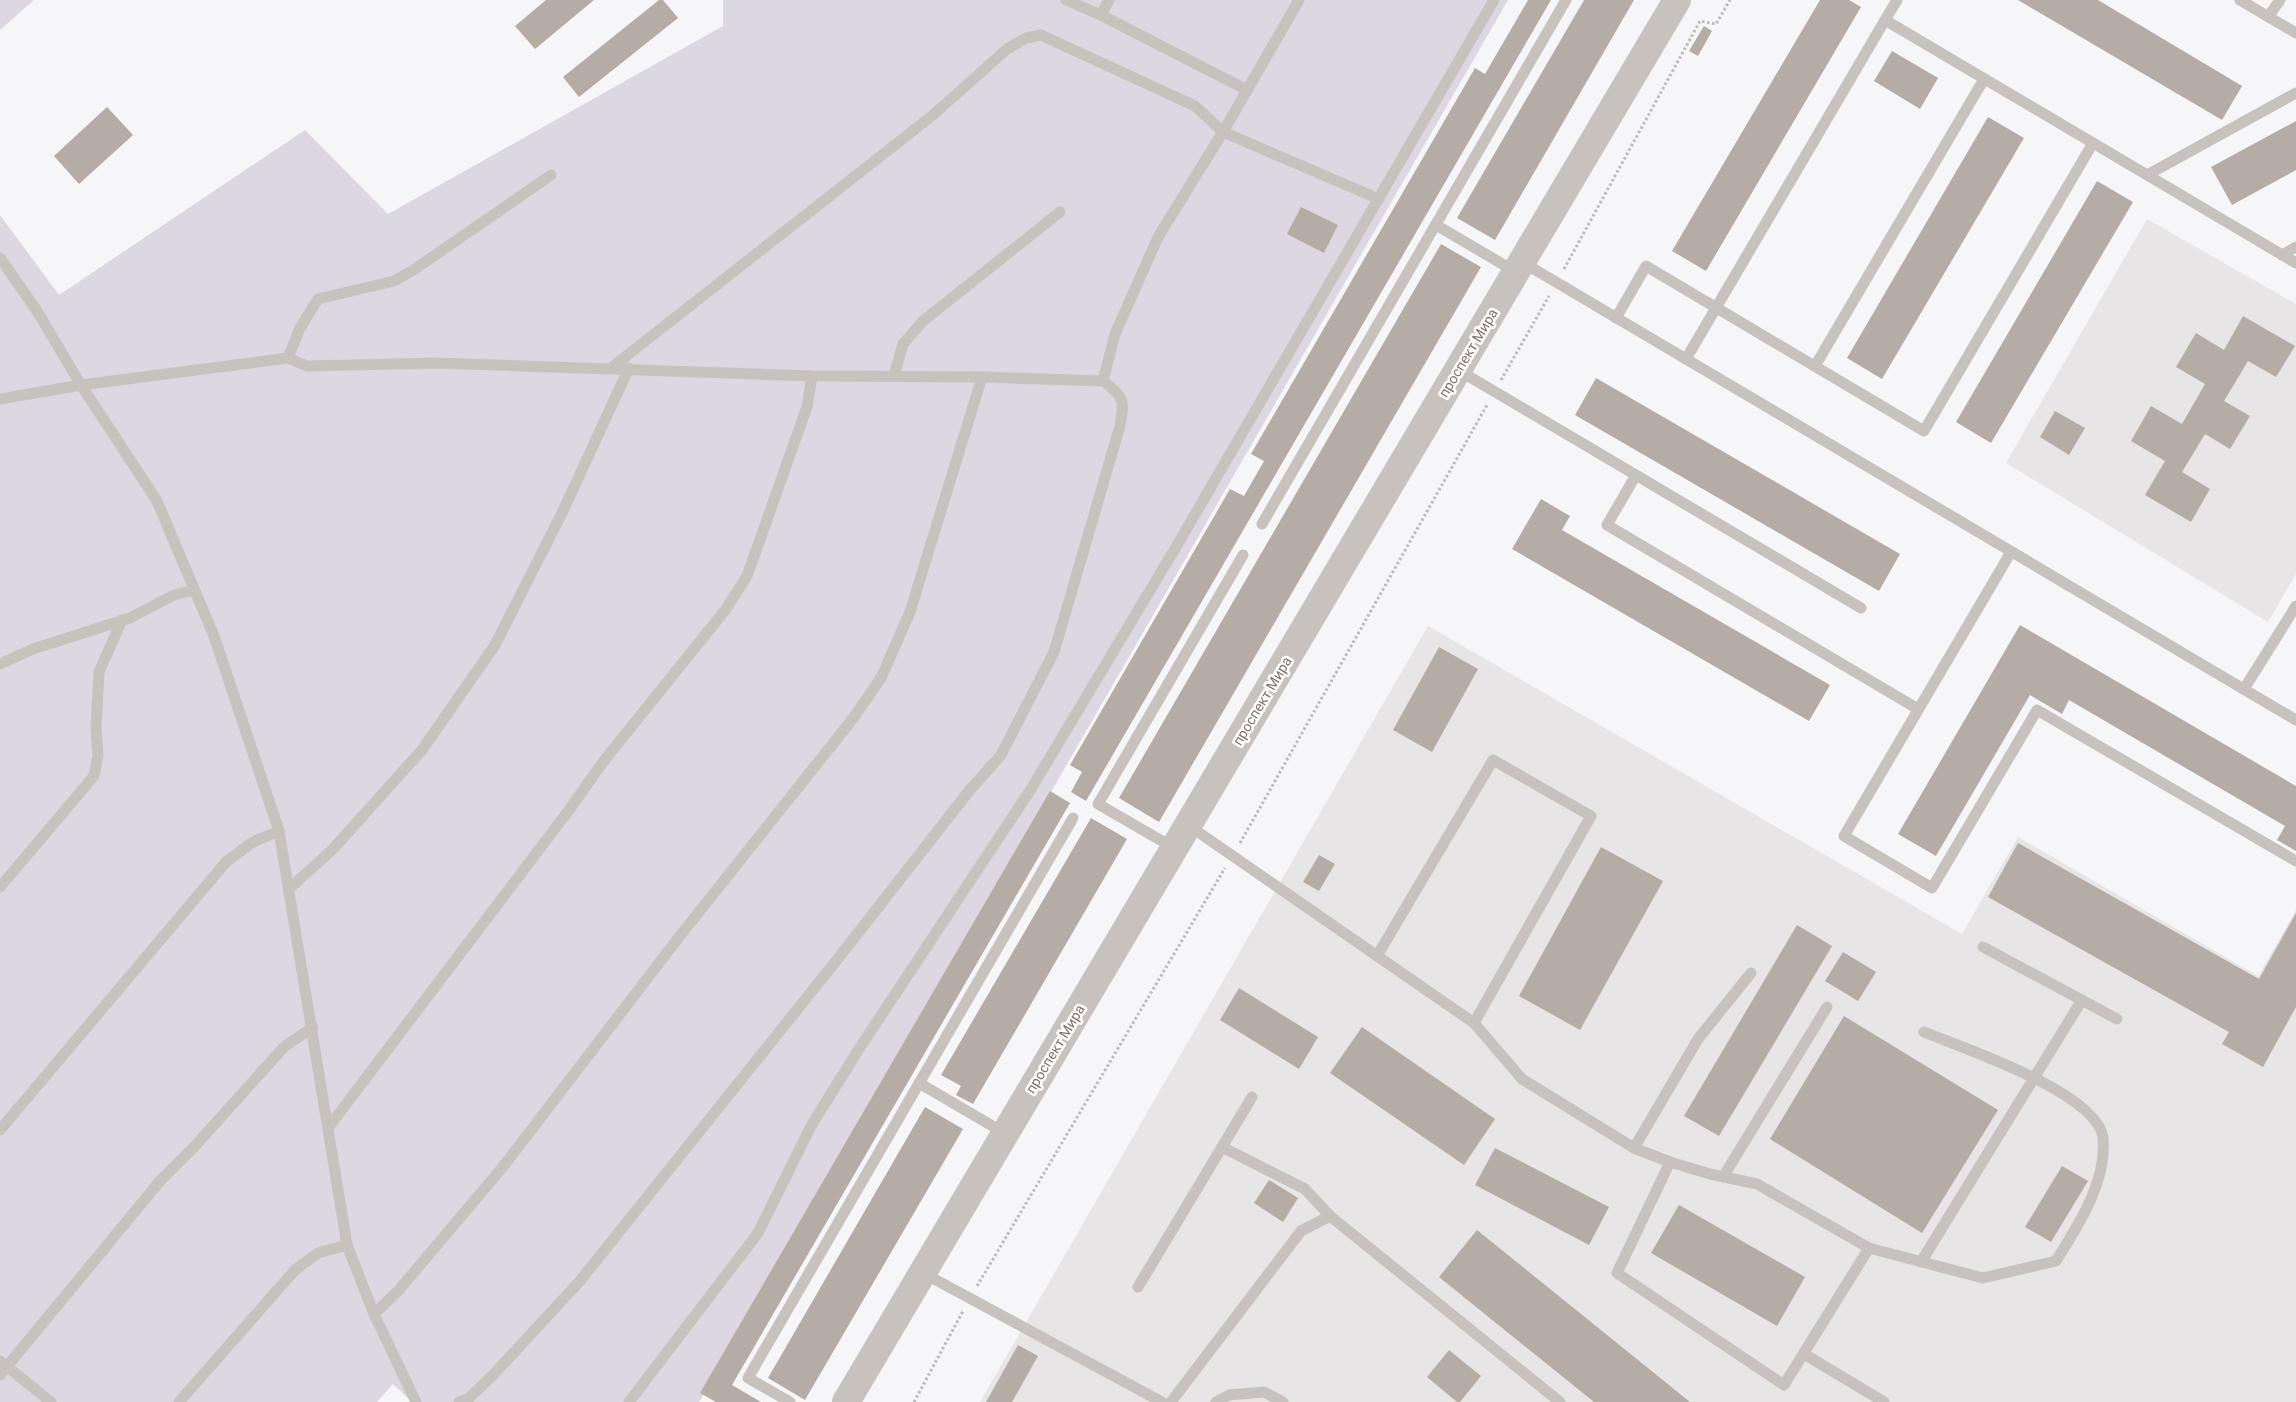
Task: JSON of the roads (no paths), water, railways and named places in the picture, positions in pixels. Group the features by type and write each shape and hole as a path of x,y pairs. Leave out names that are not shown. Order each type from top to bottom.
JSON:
{"street":[{"name":"проспект Мира","path":"846,1402 1677,0"}],"lane":[{"path":"1066,0 1101,14 1247,90"},
{"path":"1101,14 1109,0"},
{"path":"1103,381 1115,334 1158,237 1223,132 1300,0"},
{"path":"629,1402 758,1233 811,1126 862,1044 1031,789 1379,199 1494,0"},
{"path":"1262,524 1566,0"},
{"path":"1686,359 1897,0"},
{"path":"2240,0 2296,33"},
{"path":"2268,17 2280,0"},
{"path":"1885,20 2296,263"},
{"path":"611,368 933,115 1006,49 1026,38 1041,35 1195,106 1223,132 1379,199"},
{"path":"1815,366 1984,79"},
{"path":"2147,175 2296,93"},
{"path":"1616,318 1646,266 1924,431 2093,143"},
{"path":"288,358 300,328 318,299 394,281 415,269 551,175"},
{"path":"894,376 903,344 923,321 1060,212"},
{"path":"1436,225 1519,267 1556,283 2296,720"},
{"path":"2282,255 2296,247"},
{"path":"0,258 37,311 81,385 157,501 214,636 279,831 313,1027 347,1245 374,1314 416,1402"},
{"path":"0,400 81,385 288,358 307,366 437,363 628,368 812,376 982,377 1103,381 1118,392 1124,406 1120,426 1054,652 1001,755 969,791 840,956 579,1282 494,1375 468,1399 458,1402"},
{"path":"289,889 333,849 422,750 495,645 563,511 628,368"},
{"path":"1458,370 1861,608"},
{"path":"328,1128 569,810 603,762 726,609 747,576 807,407 812,376"},
{"path":"374,1314 398,1291 502,1168 679,937 851,721 882,678 910,612 982,377"},
{"path":"1636,475 1607,525 1918,709"},
{"path":"2011,552 1844,836 1932,888 2037,710 2296,861"},
{"path":"1174,848 1098,804 1243,555"},
{"path":"0,664 33,648 122,620 174,595 194,590"},
{"path":"2244,689 2296,606"},
{"path":"0,887 94,776 98,756 96,727 99,672 122,620"},
{"path":"1377,956 1494,760 1591,816 1474,1023"},
{"path":"790,1402 748,1378 1074,818"},
{"path":"1188,826 1474,1023 1522,1079 1634,1148 1670,1162 1723,1177 1757,1184 1869,1248 1921,1262 1983,1278 2056,1261 2084,1214 2100,1178 2103,1137 2088,1112 2034,1076 1924,1032"},
{"path":"0,1130 226,862 253,842 279,831"},
{"path":"1983,947 2117,1018"},
{"path":"1634,1148 1698,1039 1751,973"},
{"path":"1921,1262 2082,1000"},
{"path":"1723,1177 1827,1007"},
{"path":"51,1402 2,1367 160,1181 194,1148 284,1047 313,1027"},
{"path":"919,1084 1006,1134"},
{"path":"1138,1287 1252,1097"},
{"path":"1222,1147 1306,1189 1330,1216 1560,1402"},
{"path":"1670,1162 1617,1273 1784,1385 1869,1248"},
{"path":"1171,1402 1301,1231 1330,1216"},
{"path":"179,1402 294,1270 318,1253 347,1245"},
{"path":"923,1273 1162,1402"},
{"path":"1804,1354 1884,1402"},
{"path":"1216,1402 1229,1395 1264,1392 1283,1402"}]}
